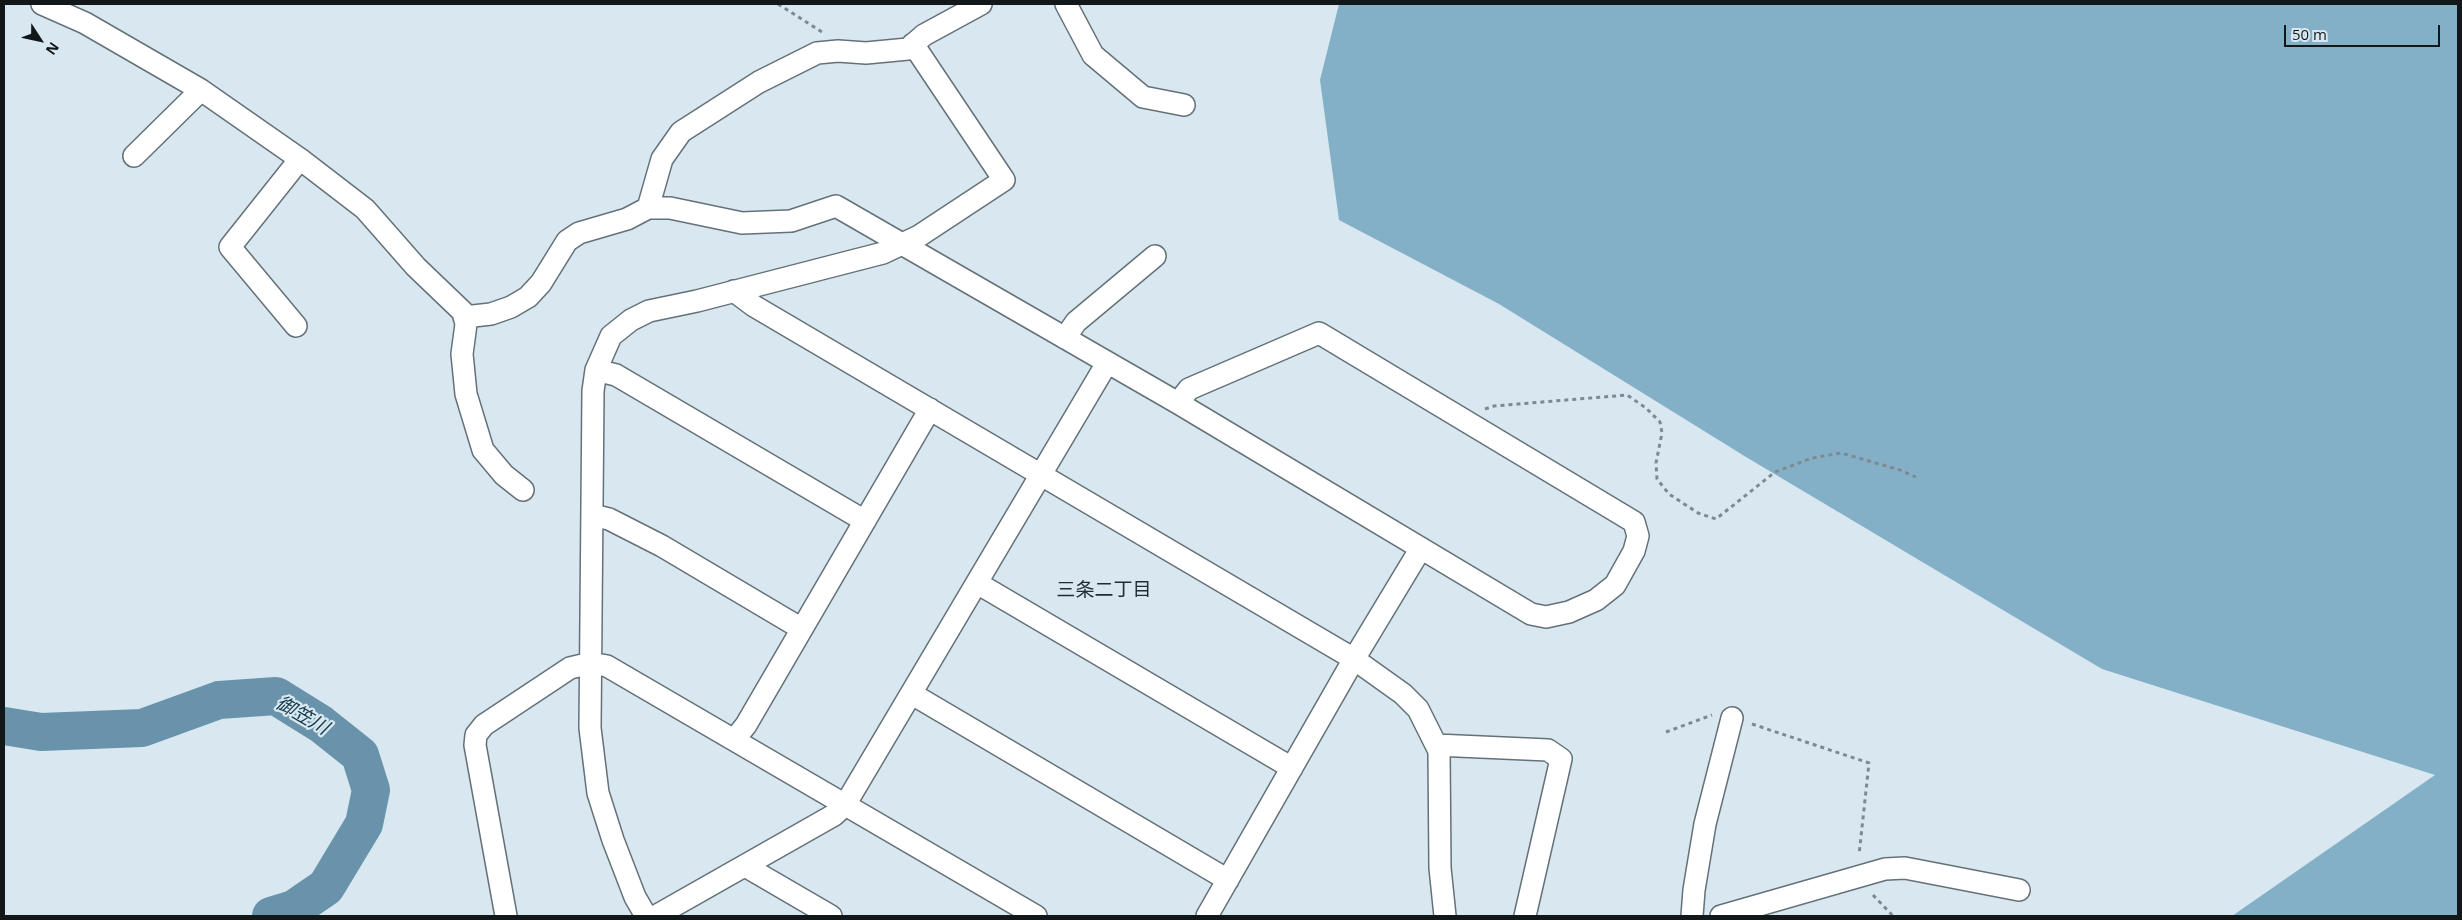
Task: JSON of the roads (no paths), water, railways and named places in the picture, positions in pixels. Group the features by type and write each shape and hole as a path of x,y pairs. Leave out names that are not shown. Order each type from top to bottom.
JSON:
{"street":[{"path":"648,208 662,159 681,132 758,82 817,53 838,51 866,54 908,49 924,36 981,4"},
{"path":"1066,4 1093,55 1143,97 1184,105"},
{"path":"48,5 85,23 201,90 300,159 365,209 416,267 463,312 466,324 462,354 466,394 484,450 504,475 523,490"},
{"path":"646,916 635,897 613,840 598,793 590,728 593,391 596,370 611,336 631,320 649,310 734,291 883,252 919,236 1004,180 914,44"},
{"path":"134,156 201,90"},
{"path":"296,326 230,247 300,159"},
{"path":"464,317 490,314 511,307 528,297 541,283 567,241 579,233 627,219 648,208 670,208 742,223 790,221 836,206 1178,403 1531,614 1546,617 1568,612 1596,600 1615,585 1634,551 1638,536 1634,522 1319,333 1189,390 1178,403"},
{"path":"1064,338 1076,322 1156,256"},
{"path":"734,291 754,306 1354,659 1403,694 1418,709 1438,751 1440,868 1445,916"},
{"path":"656,916 834,815 845,805 1107,362"},
{"path":"596,370 616,375 865,521"},
{"path":"734,740 746,725 930,409"},
{"path":"592,514 609,519 662,546 802,629"},
{"path":"1207,916 1354,659 1421,548"},
{"path":"977,583 1292,768"},
{"path":"506,916 475,744 476,735 484,725 570,668 591,663 607,666 1036,916"},
{"path":"912,694 1228,880"},
{"path":"1692,916 1694,890 1705,824 1732,718"},
{"path":"1436,745 1548,750 1561,759 1525,916"},
{"path":"745,866 830,916"},
{"path":"1721,916 1885,869 1905,868 2018,890"}],"waterway":[{"name":"御笠川","path":"4,726 41,732 142,728 219,700 276,696 321,724 360,755 371,790 364,824 326,887 294,909 271,916"}],"district":[{"name":"三条二丁目","path":"1104,591"}]}
